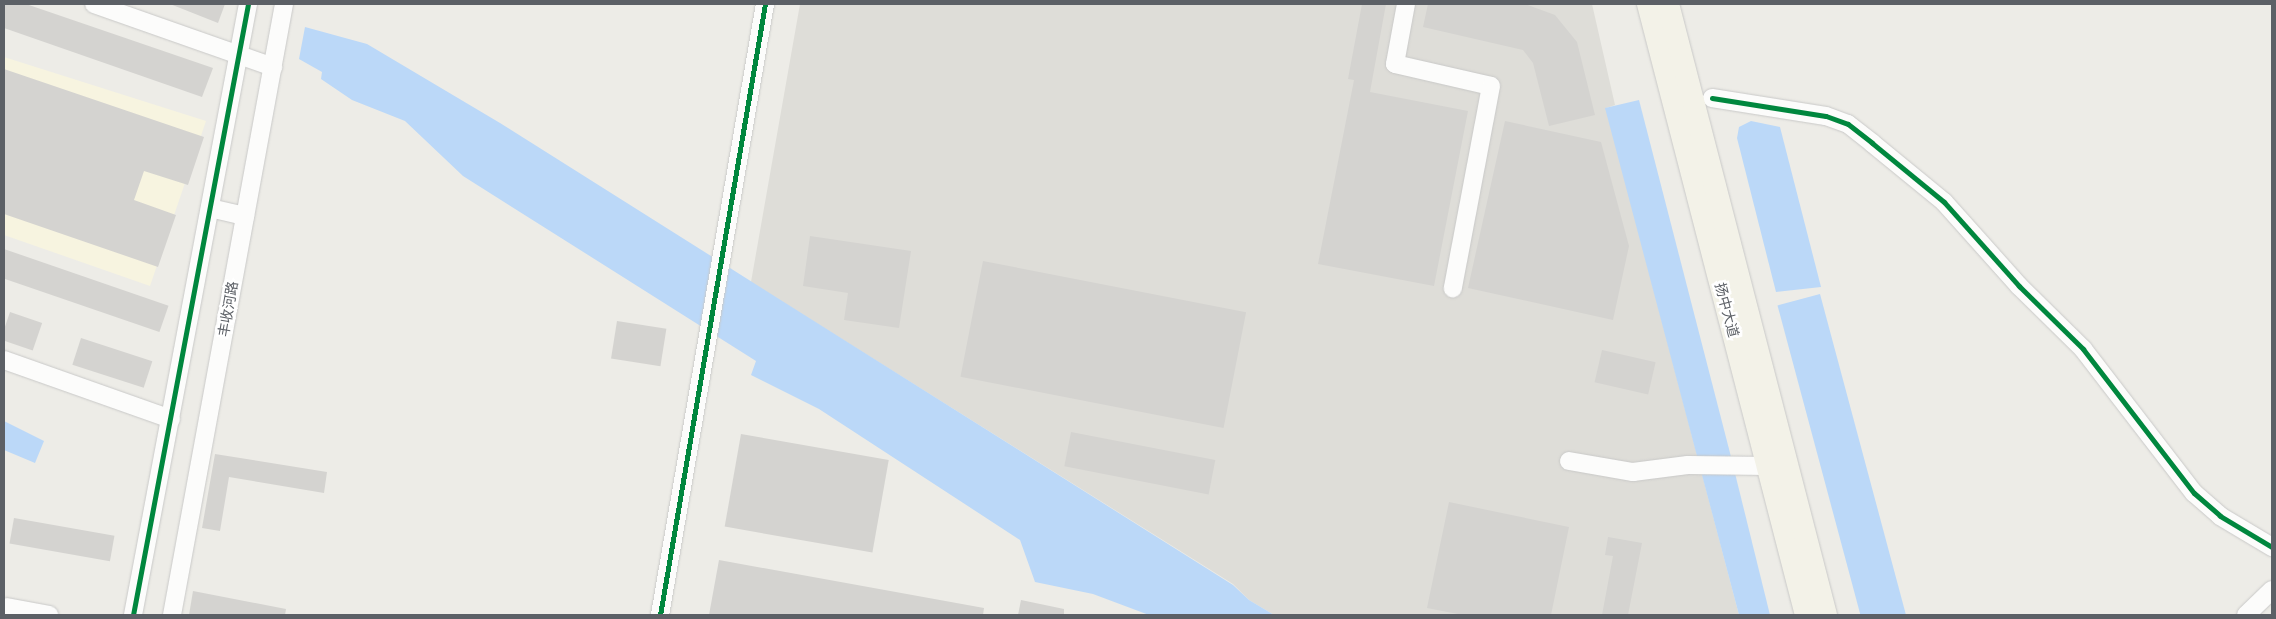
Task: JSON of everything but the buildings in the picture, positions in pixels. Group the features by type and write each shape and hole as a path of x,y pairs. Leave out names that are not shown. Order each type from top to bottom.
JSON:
{"main road":[{"name":"扬中大道","path":"1648,4 1806,615"},
{"name":"扬中大道","path":"1668,4 1826,615"}],"street":[{"path":"94,4 273,67"},
{"path":"133,615 248,4"},
{"name":"丰收河路","path":"172,615 284,4"},
{"path":"660,615 765,4"},
{"path":"1406,4 1395,64 1491,86 1453,288"},
{"path":"1712,98 1826,116 1848,124 1872,142 1944,202 2019,286 2083,349 2194,493 2220,516 2272,547"},
{"path":"210,208 245,216"},
{"path":"4,360 171,419"},
{"path":"1569,462 1633,472 1688,465 1768,466"},
{"path":"2246,615 2272,590"},
{"path":"6,608 49,615"}],"shaded area":[{"path":"800,4 1592,4 1615,105 1606,108 1739,615 1274,615 1249,600 1233,584 751,282"},
{"path":"4,57 206,121 150,286 4,235"}],"water":[{"path":"305,27 367,44 500,123 1233,585 1249,600 1274,615 1149,615 1093,594 1035,582 1020,540 819,409 751,375 756,361 463,176 405,121 352,100 321,79 322,72 299,59"},
{"path":"1639,100 1770,615 1739,615 1605,108"},
{"path":"1751,121 1780,127 1821,287 1776,292 1737,138 1739,127"},
{"path":"1820,294 1906,615 1860,615 1777,305"},
{"path":"4,421 44,441 35,463 4,450"}],"cycle path":[{"path":"133,615 248,4"},
{"path":"660,615 765,4"},
{"path":"1712,98 1826,116 1848,124 1872,143 1944,202 2019,286 2083,349 2194,493 2220,516 2272,547"}]}
